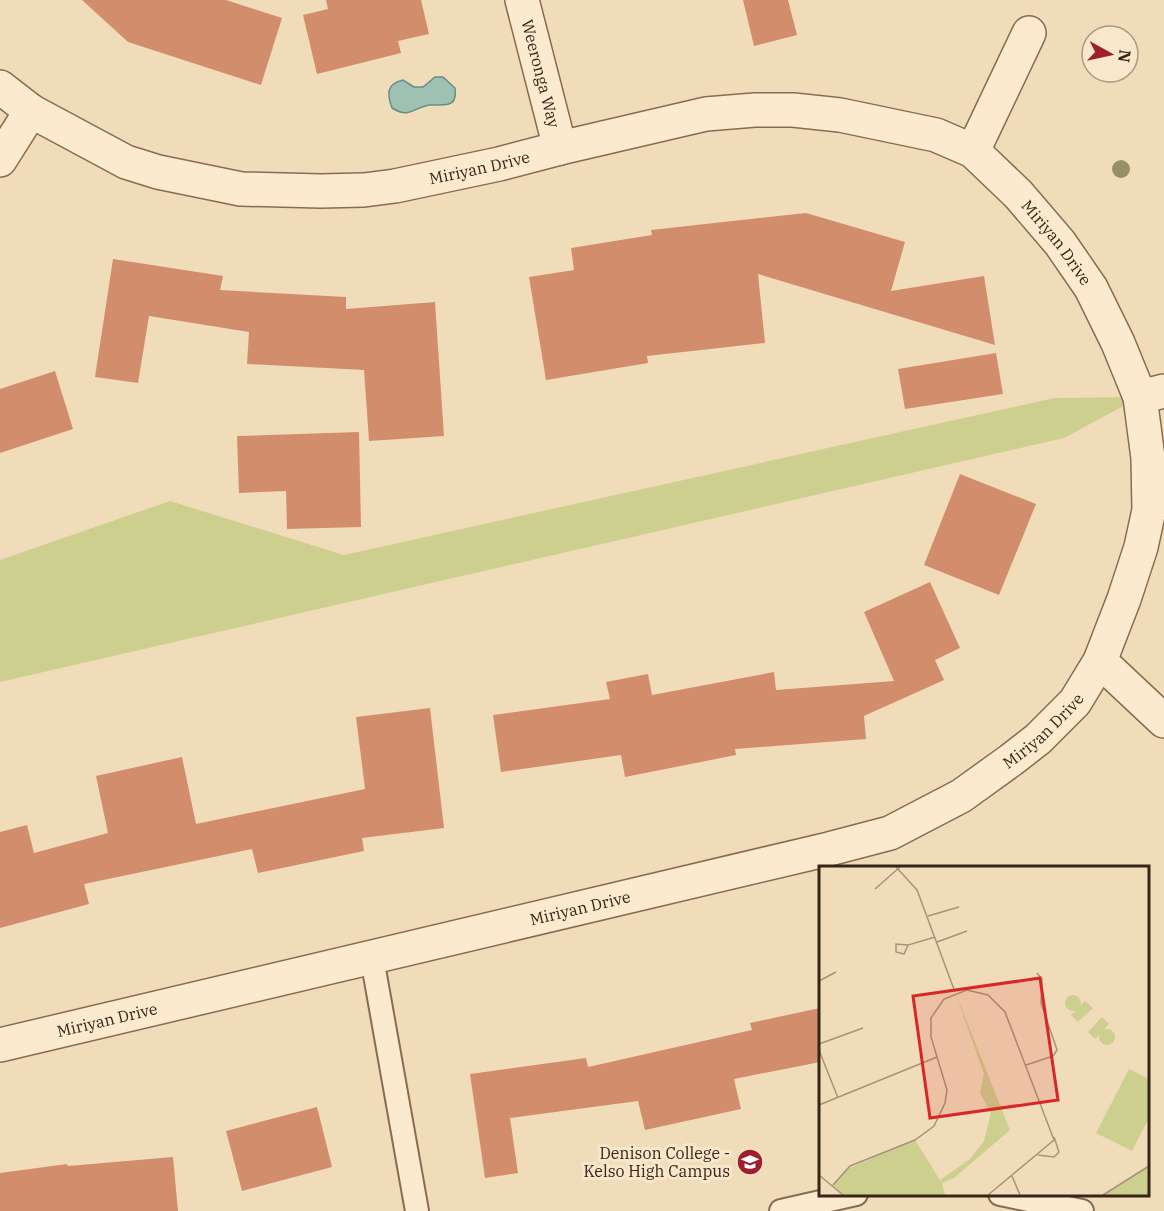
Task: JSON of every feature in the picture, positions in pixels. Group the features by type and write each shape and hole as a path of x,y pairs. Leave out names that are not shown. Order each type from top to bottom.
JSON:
{"street":[{"name":"Weeronga Way","path":"522,0 560,148"},
{"path":"973,151 1029,33"},
{"name":"Miriyan Drive","path":"0,87 31,111 126,162 158,172 241,189 321,191 364,190 395,186 706,114 755,110 793,110 840,115 936,135 973,151 1018,194 1060,243 1090,288 1118,343 1152,394 1148,458 1149,510 1141,547 1100,661 1075,702 1038,739 961,796 890,833 0,1045"},
{"path":"0,160 31,111"},
{"path":"1100,661 1164,722"}],"lane":[{"path":"372,958 417,1211"},
{"path":"781,1211 847,1196"},
{"path":"1010,1196 1082,1211"}],"green space":[{"path":"1140,397 1064,438 0,682 0,560 170,501 344,555 1054,398"}],"shaded area":[{"path":"435,77 443,77 455,88 452,103 423,106 407,113 392,108 389,90 393,84 403,80 414,87 423,87"}],"building":[{"path":"82,0 226,0 282,18 261,85 128,42"},
{"path":"326,0 421,0 429,34 398,41 401,53 317,74 303,15 328,9"},
{"path":"743,0 788,0 797,35 754,46"},
{"path":"806,213 905,242 891,291 984,276 995,345 758,274 765,343 647,356 648,363 546,380 529,277 574,270 571,248 652,235 651,230"},
{"path":"113,259 223,276 220,290 346,297 346,309 435,302 444,436 369,441 364,370 247,364 249,332 149,316 138,383 95,377"},
{"path":"996,353 1003,394 905,409 898,369"},
{"path":"55,371 73,429 0,453 0,389"},
{"path":"359,432 361,527 287,529 286,491 239,493 237,436"},
{"path":"960,474 1036,504 999,595 924,565"},
{"path":"930,582 960,648 935,660 944,680 864,716 866,739 735,749 736,755 625,777 621,755 501,772 493,715 610,699 606,682 648,674 652,695 774,672 776,690 894,681 864,612"},
{"path":"430,708 444,828 362,838 364,851 258,873 252,849 84,884 89,904 0,928 0,832 27,825 34,853 108,833 96,776 182,757 196,824 365,789 356,717"},
{"path":"819,1008 819,1062 734,1079 741,1109 645,1130 638,1101 510,1118 518,1173 485,1178 470,1074 586,1058 588,1067 752,1030 750,1023"},
{"path":"317,1107 332,1167 242,1191 226,1131"},
{"path":"173,1157 178,1211 0,1211 0,1173 67,1164 68,1166"}],"place":[{"name":"Denison College - Kelso High Campus","path":"750,1162"}]}
